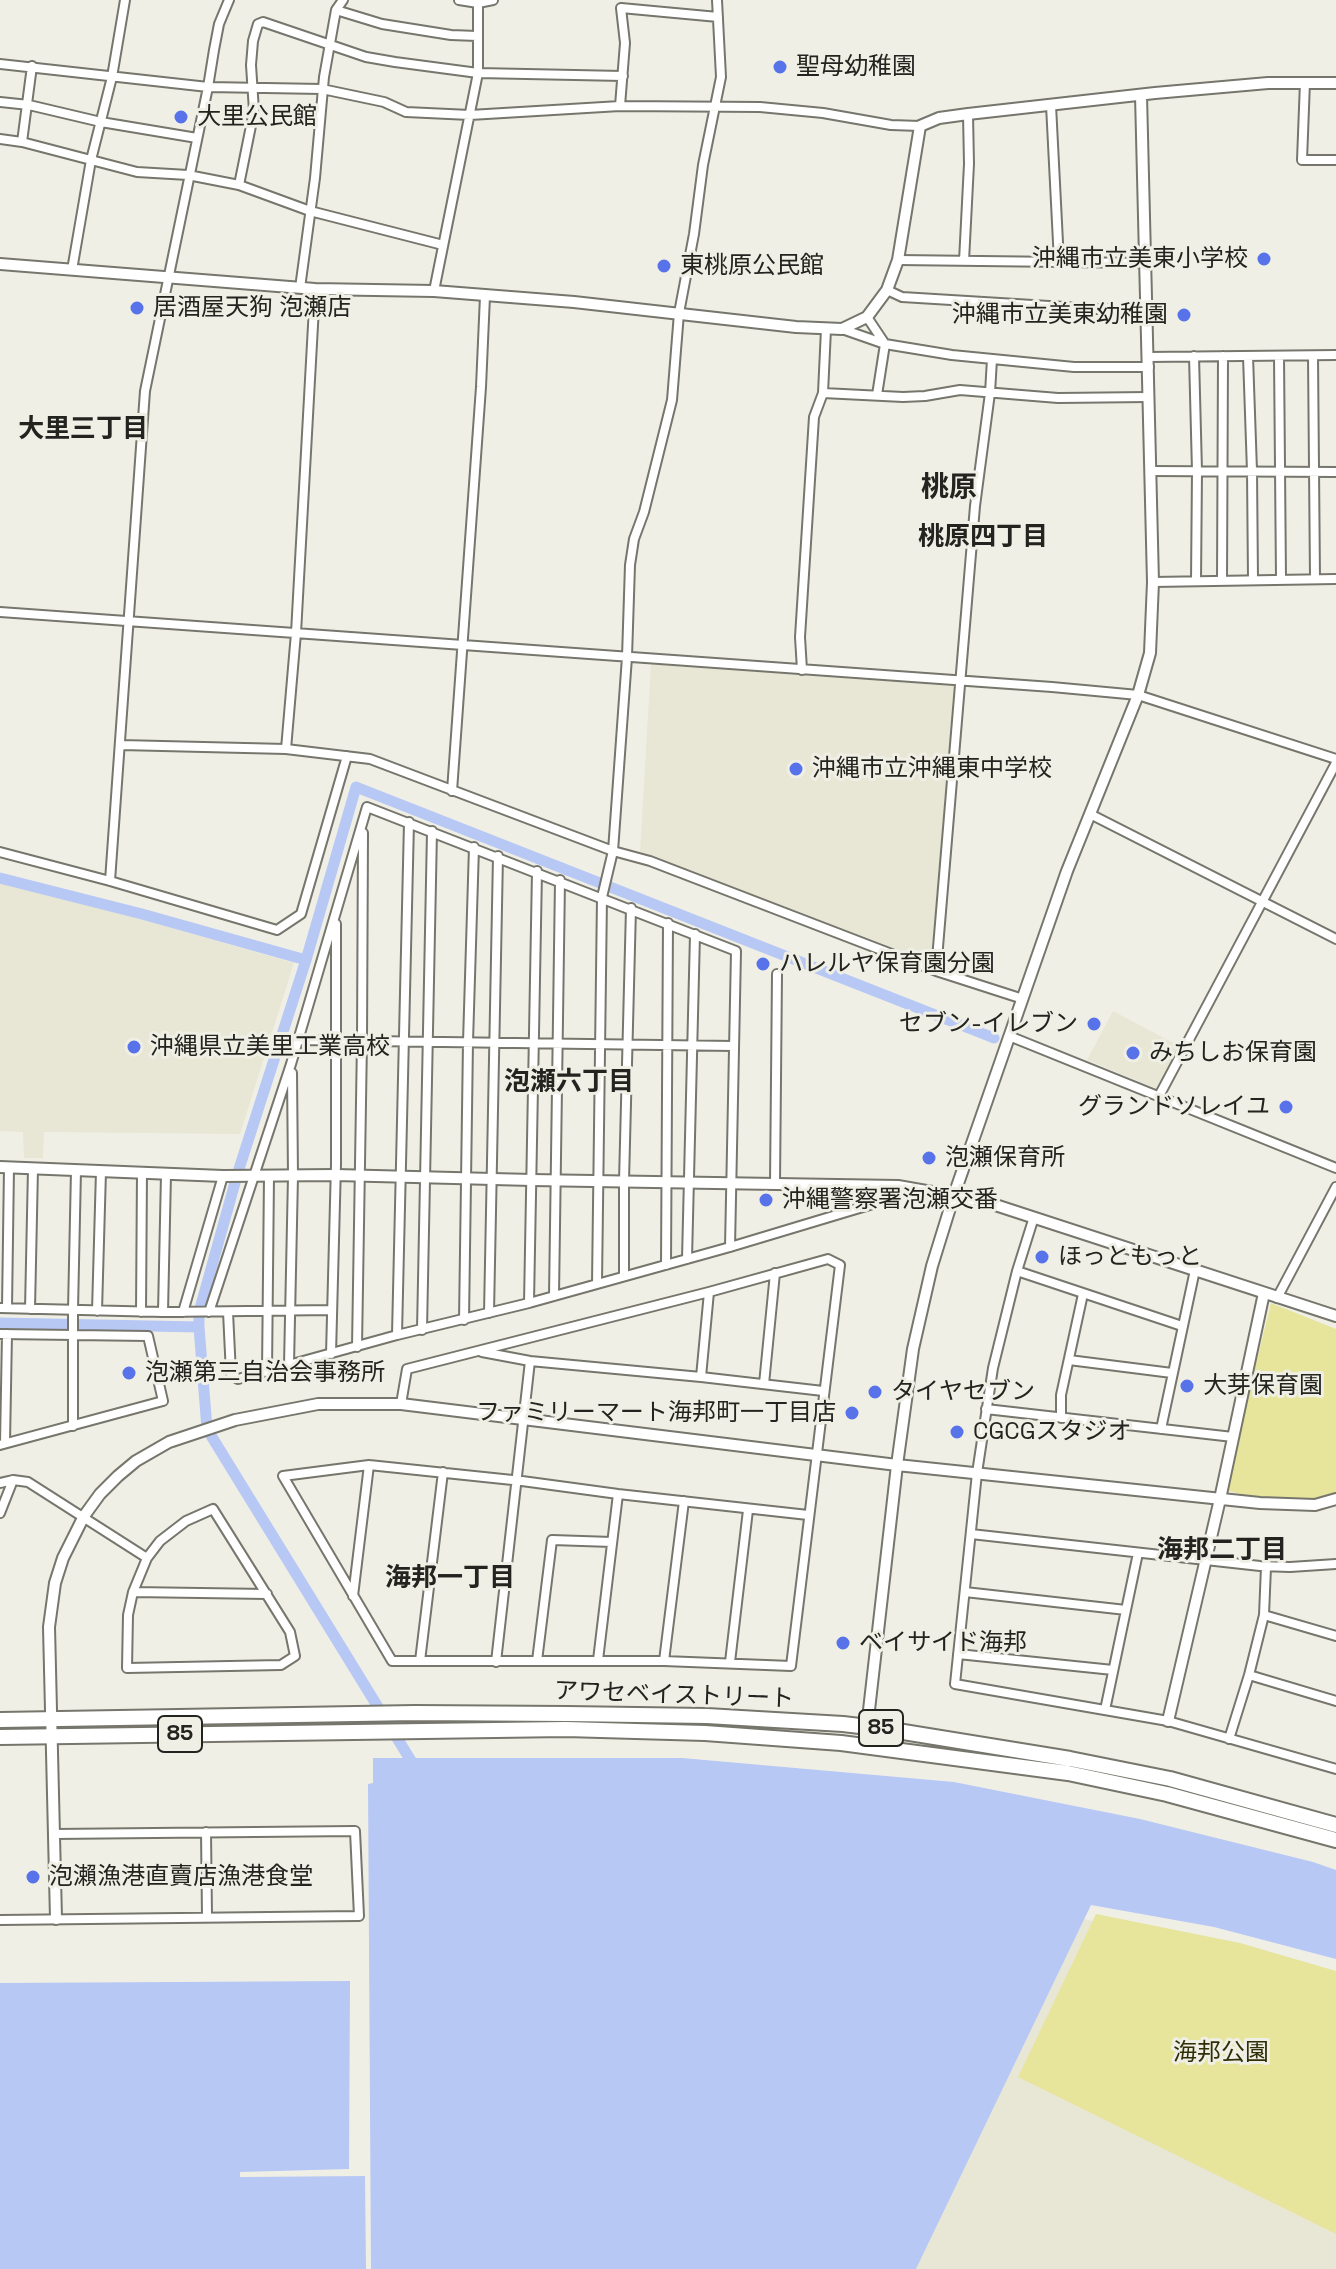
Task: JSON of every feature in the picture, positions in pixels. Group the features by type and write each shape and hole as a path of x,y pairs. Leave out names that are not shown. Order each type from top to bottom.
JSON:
{"main road":[{"name":"アワセベイストリート","path":"0,1720 415,1713 707,1716 867,1726 1070,1759 1170,1779 1336,1825"},
{"name":"アワセベイストリート","path":"0,1737 566,1729 690,1732 865,1745 1068,1773 1167,1794 1336,1840"}],"street":[{"path":"72,270 91,160 112,77 125,1 114,0"},
{"path":"110,881 145,391 219,24 229,0"},
{"path":"300,288 330,34 336,10 343,0"},
{"path":"459,0 478,3 493,0"},
{"path":"597,1283 602,897 613,851 632,552 672,400 679,313 721,77 717,0"},
{"path":"434,291 478,73 478,3"},
{"path":"620,106 625,43 621,8 718,17"},
{"path":"336,10 396,27 477,36"},
{"path":"239,185 254,111 253,41 258,24 263,22 366,57 478,73 623,76"},
{"path":"0,64 208,87 322,89 384,102 406,112 470,115 620,106 760,107 823,113 891,125 920,126 939,118 1141,95 1268,83 1336,83"},
{"path":"22,142 32,66"},
{"path":"1305,82 1302,160 1336,160"},
{"path":"865,1745 913,1349 932,1266 1067,871 1138,695 1150,653 1153,582 1141,95"},
{"path":"0,102 197,138"},
{"path":"1051,105 1059,262"},
{"path":"964,261 968,114"},
{"path":"842,329 867,317 887,290 898,260 920,126"},
{"path":"0,139 137,172 188,175 239,185 310,211 443,245"},
{"path":"898,260 1145,263"},
{"path":"0,264 315,289 434,291 679,313 842,329 885,344 1074,367 1194,356 1336,355"},
{"path":"286,749 296,633 315,289"},
{"path":"887,290 902,297 1147,312"},
{"path":"452,791 485,296"},
{"path":"867,317 885,344 877,395"},
{"path":"802,670 800,637 814,417 823,393 826,329"},
{"path":"1194,356 1196,581"},
{"path":"1222,580 1223,356"},
{"path":"1248,356 1253,580"},
{"path":"1279,356 1281,579"},
{"path":"1313,356 1315,579"},
{"path":"936,971 975,506 992,359"},
{"path":"823,393 925,396 960,390 1058,398 1149,397"},
{"path":"1150,471 1336,472"},
{"path":"1153,582 1336,579"},
{"path":"0,612 1138,695 1336,761 1159,1096"},
{"path":"121,745 286,749 370,759 613,851 650,861 936,971 1023,999"},
{"path":"0,852 277,930 301,914 347,756"},
{"path":"209,1312 291,1064 367,807 736,951 730,1247"},
{"path":"1090,814 1336,939"},
{"path":"357,1347 363,821"},
{"path":"397,1335 409,822"},
{"path":"422,1330 432,831"},
{"path":"464,1320 474,847"},
{"path":"489,1313 498,856"},
{"path":"529,1303 537,871"},
{"path":"554,1296 560,880"},
{"path":"624,1276 631,908"},
{"path":"331,1354 336,1175 336,915"},
{"path":"666,1265 668,923"},
{"path":"687,1259 695,934"},
{"path":"775,1183 777,974"},
{"path":"1009,1036 1336,1168"},
{"path":"298,1040 733,1046"},
{"path":"289,1365 293,1176 291,1064"},
{"path":"332,1310 141,1312 4,1308 4,1167 223,1176 359,1175 925,1189 983,1201 1336,1316"},
{"path":"30,1309 33,1168"},
{"path":"73,1426 76,1170"},
{"path":"97,1311 101,1171"},
{"path":"141,1312 142,1172"},
{"path":"163,1312 166,1174"},
{"path":"183,1312 223,1176"},
{"path":"267,1372 269,1176"},
{"path":"228,1312 231,1374 238,1379 730,1247 873,1204 883,1186"},
{"path":"1277,1298 1336,1187"},
{"path":"1034,1217 1017,1271 986,1409 955,1684 1168,1721 1336,1769"},
{"path":"401,1404 407,1369 828,1259 840,1265 791,1666 598,1660 392,1661 283,1476 369,1465 808,1515"},
{"path":"1161,1429 1195,1270"},
{"path":"1017,1271 1182,1326"},
{"path":"764,1384 775,1273"},
{"path":"701,1377 709,1292"},
{"path":"1168,1721 1264,1293"},
{"path":"1061,1418 1061,1395 1083,1294"},
{"path":"4,1334 148,1336 163,1401 3,1444 4,1334"},
{"path":"477,1351 530,1361 823,1391"},
{"path":"1069,1360 1172,1373"},
{"path":"496,1662 530,1361"},
{"path":"56,1919 50,1607 63,1558 84,1516 100,1494 136,1461 169,1442 235,1420 318,1404 401,1404 897,1465 1220,1499 1315,1505 1336,1499"},
{"path":"986,1409 1233,1437"},
{"path":"353,1597 369,1465"},
{"path":"420,1661 443,1472"},
{"path":"0,1513 13,1480"},
{"path":"0,1483 13,1480 28,1482 147,1558"},
{"path":"598,1660 618,1494"},
{"path":"664,1661 684,1501"},
{"path":"213,1509 290,1632 295,1656 281,1665 127,1668 128,1615 133,1592 147,1558 160,1541 186,1521 213,1509"},
{"path":"730,1662 748,1510"},
{"path":"971,1534 1266,1567 1336,1566"},
{"path":"537,1661 552,1540 612,1542"},
{"path":"1105,1710 1138,1553"},
{"path":"1229,1739 1264,1615 1266,1567"},
{"path":"133,1592 267,1594"},
{"path":"965,1592 1126,1610"},
{"path":"1264,1615 1336,1636"},
{"path":"958,1654 1113,1670"},
{"path":"1249,1675 1336,1701"},
{"path":"0,1920 359,1916 355,1831 54,1834"},
{"path":"206,1832 207,1916"}],"shaded area":[{"name":"沖縄市立沖縄東中学校","path":"651,664 954,686 931,962 640,852"},
{"name":"沖縄県立美里工業高校","path":"0,881 294,963 240,1134 44,1132 43,1158 24,1158 23,1132 0,1131"},
{"name":"みちしお保育園","path":"1113,1011 1179,1046 1156,1088 1087,1060"},
{"path":"1084,1919 1336,1979 1336,2269 916,2269"}],"green space":[{"path":"1271,1303 1336,1329 1336,1496 1313,1502 1263,1500 1225,1490"},
{"name":"海邦公園","path":"1096,1914 1240,1943 1336,1971 1336,2234 1018,2077"}],"water":[{"path":"373,1758 682,1758 954,1782 1140,1819 1336,1870 1336,1959 1214,1927 1091,1905 916,2269 371,2269 368,1784 373,1783"},
{"path":"350,1981 349,2169 240,2172 240,2177 365,2176 366,2269 0,2269 0,1983"}],"waterway":[{"path":"413,1764 207,1429 199,1327 199,1312 238,1172 306,960 356,787 994,1038"},
{"path":"0,878 306,960"},
{"path":"0,1323 199,1327"}],"place":[{"name":"聖母幼稚園","path":"780,67"},
{"name":"大里公民館","path":"181,117"},
{"name":"沖縄市立美東小学校","path":"1264,259"},
{"name":"東桃原公民館","path":"664,266"},
{"name":"居酒屋天狗 泡瀬店","path":"137,308"},
{"name":"沖縄市立美東幼稚園","path":"1184,315"},
{"name":"沖縄市立沖縄東中学校","path":"796,769"},
{"name":"ハレルヤ保育園分園","path":"763,964"},
{"name":"セブン-イレブン","path":"1094,1024"},
{"name":"沖縄県立美里工業高校","path":"134,1047"},
{"name":"みちしお保育園","path":"1133,1053"},
{"name":"グランドソレイユ","path":"1286,1107"},
{"name":"泡瀬保育所","path":"929,1158"},
{"name":"沖縄警察署泡瀬交番","path":"766,1200"},
{"name":"ほっともっと","path":"1042,1257"},
{"name":"泡瀬第三自治会事務所","path":"129,1373"},
{"name":"大芽保育園","path":"1187,1386"},
{"name":"タイヤセブン","path":"875,1392"},
{"name":"ファミリーマート海邦町一丁目店","path":"852,1413"},
{"name":"CGCGスタジオ","path":"957,1432"},
{"name":"ベイサイド海邦","path":"843,1643"},
{"name":"泡瀨漁港直賣店漁港食堂","path":"33,1877"}],"district":[{"name":"大里三丁目","path":"83,430"},
{"name":"桃原","path":"949,488"},
{"name":"桃原四丁目","path":"983,538"},
{"name":"泡瀬六丁目","path":"569,1083"},
{"name":"海邦二丁目","path":"1222,1551"},
{"name":"海邦一丁目","path":"450,1579"}]}
